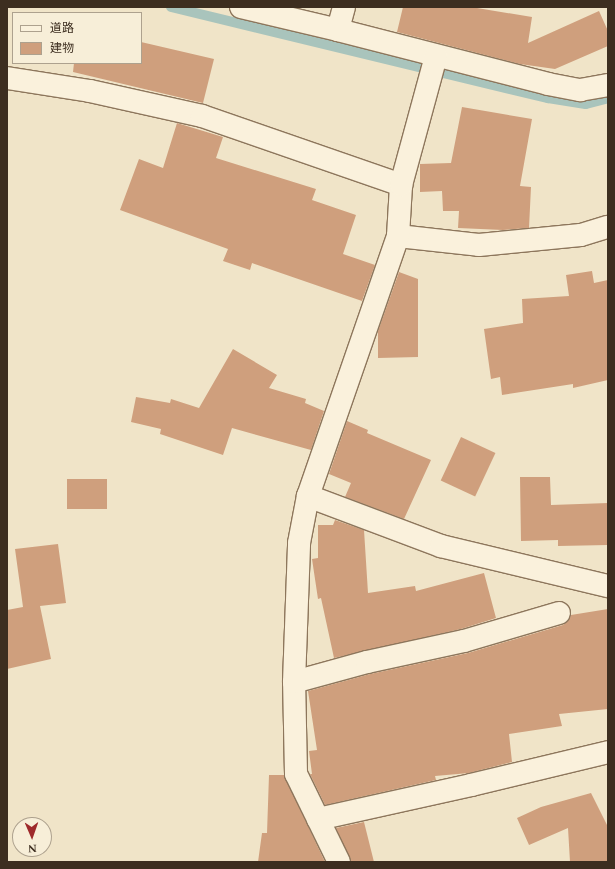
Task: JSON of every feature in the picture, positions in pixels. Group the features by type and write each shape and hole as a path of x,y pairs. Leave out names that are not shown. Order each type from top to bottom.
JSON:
{"street":[{"path":"241,7 338,30 433,65 580,90 608,85"},
{"path":"338,30 344,7"},
{"path":"339,862 296,774 294,682 299,543 308,496 398,236 402,185 433,65"},
{"path":"7,78 90,91 202,116 402,185"},
{"path":"398,236 479,245 581,235 608,227"},
{"path":"308,496 441,546 608,586"},
{"path":"294,682 367,662 464,641 560,613"},
{"path":"318,819 472,785 608,752"}],"building":[{"path":"403,7 471,7 532,17 528,43 599,11 608,31 608,46 555,69 520,64 397,32"},
{"path":"142,42 214,59 203,103 73,72 74,64 142,64"},
{"path":"462,107 532,119 520,186 531,187 529,228 503,230 458,228 459,211 443,211 442,191 420,192 420,164 451,163"},
{"path":"177,123 223,137 216,158 316,189 312,200 356,215 343,254 375,265 362,301 252,263 250,270 223,261 228,249 120,210 139,159 163,168"},
{"path":"592,271 594,283 608,280 608,380 573,388 573,384 502,395 500,377 491,379 484,329 523,323 522,299 569,296 566,275"},
{"path":"399,272 418,279 418,357 378,358 378,331"},
{"path":"233,349 277,375 269,388 306,399 305,403 324,411 311,450 232,428 223,455 160,434 161,429 131,422 136,397 170,403 171,399 199,408"},
{"path":"347,421 368,430 367,433 431,460 404,519 345,497 351,483 329,474"},
{"path":"461,437 495,453 475,497 441,481"},
{"path":"520,477 550,477 551,505 608,503 608,545 558,546 558,540 521,541"},
{"path":"67,479 107,479 107,509 67,509"},
{"path":"335,520 364,530 368,593 415,586 416,591 484,573 496,618 461,629 334,658 321,598 318,599 312,559 318,558 318,525 333,525"},
{"path":"58,544 66,603 40,606 51,659 7,669 7,610 23,607 15,549"},
{"path":"608,609 608,709 559,714 562,726 509,734 512,762 469,773 435,776 436,780 325,805 310,774 312,774 309,751 317,750 308,691 370,674 468,653 563,625 568,621 571,615"},
{"path":"269,775 284,775 325,862 258,862 262,833 267,833"},
{"path":"591,793 608,827 608,862 570,862 568,828 529,845 517,818 541,807"},
{"path":"364,822 374,862 351,862 336,828"}],"waterway":[{"path":"171,7 548,98 586,104 608,98"}]}
